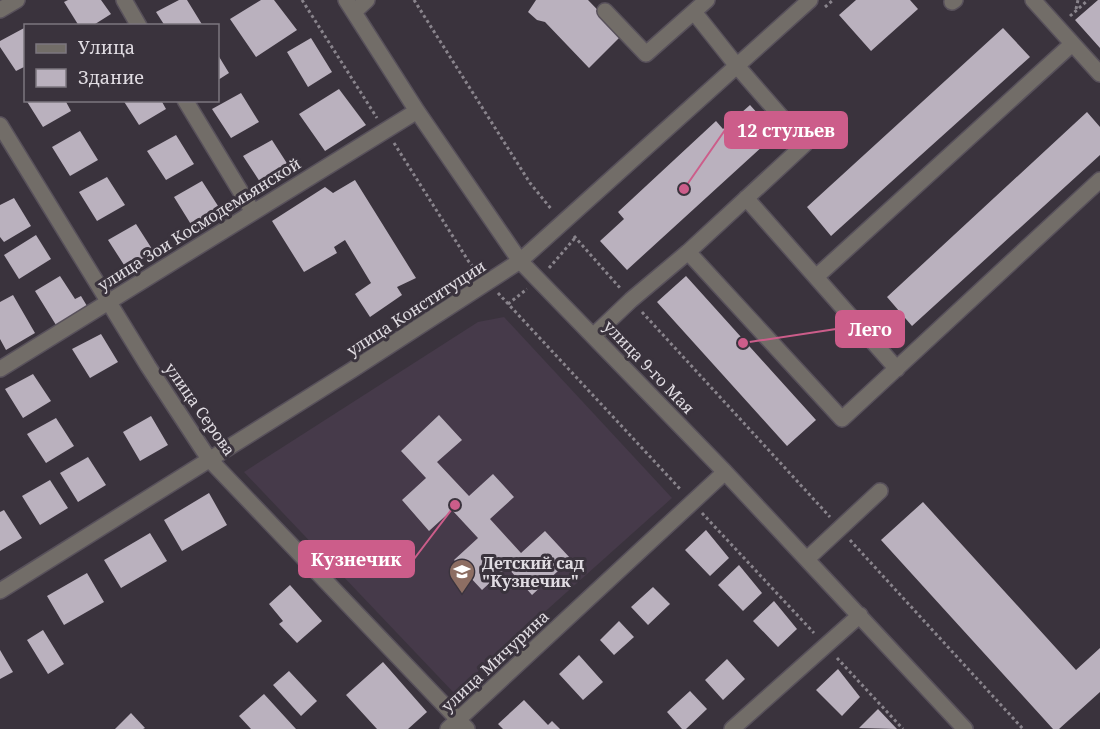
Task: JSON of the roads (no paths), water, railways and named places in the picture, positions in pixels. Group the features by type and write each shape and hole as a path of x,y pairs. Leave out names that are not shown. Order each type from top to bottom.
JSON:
{"street":[{"path":"0,10 17,0"},
{"path":"124,0 138,24"},
{"path":"350,6 367,0"},
{"path":"605,11 646,54 707,0"},
{"name":"улица Конституции","path":"0,591 352,370 520,261 810,0"},
{"path":"1033,0 1100,74"},
{"name":"улица 9-го Мая","path":"350,6 417,111 520,261 725,472 965,729"},
{"path":"593,336 630,300 688,252 805,144 693,12"},
{"path":"816,277 1072,44"},
{"path":"186,102 253,212"},
{"name":"улица Зои Космодемьянской","path":"0,369 417,111"},
{"name":"улица Серова","path":"0,125 148,366 209,459 457,726"},
{"path":"688,252 842,419 1100,180"},
{"path":"746,198 897,369"},
{"name":"улица Мичурина","path":"457,726 725,472"},
{"path":"807,559 880,491"},
{"path":"732,729 860,615"}],"place":[{"name":"12 стульев","path":"684,189"},
{"name":"Лего","path":"743,343"},
{"name":"Кузнечик","path":"455,505"},
{"name":"Детский сад \"Кузнечик\"","path":"462,595"}]}
